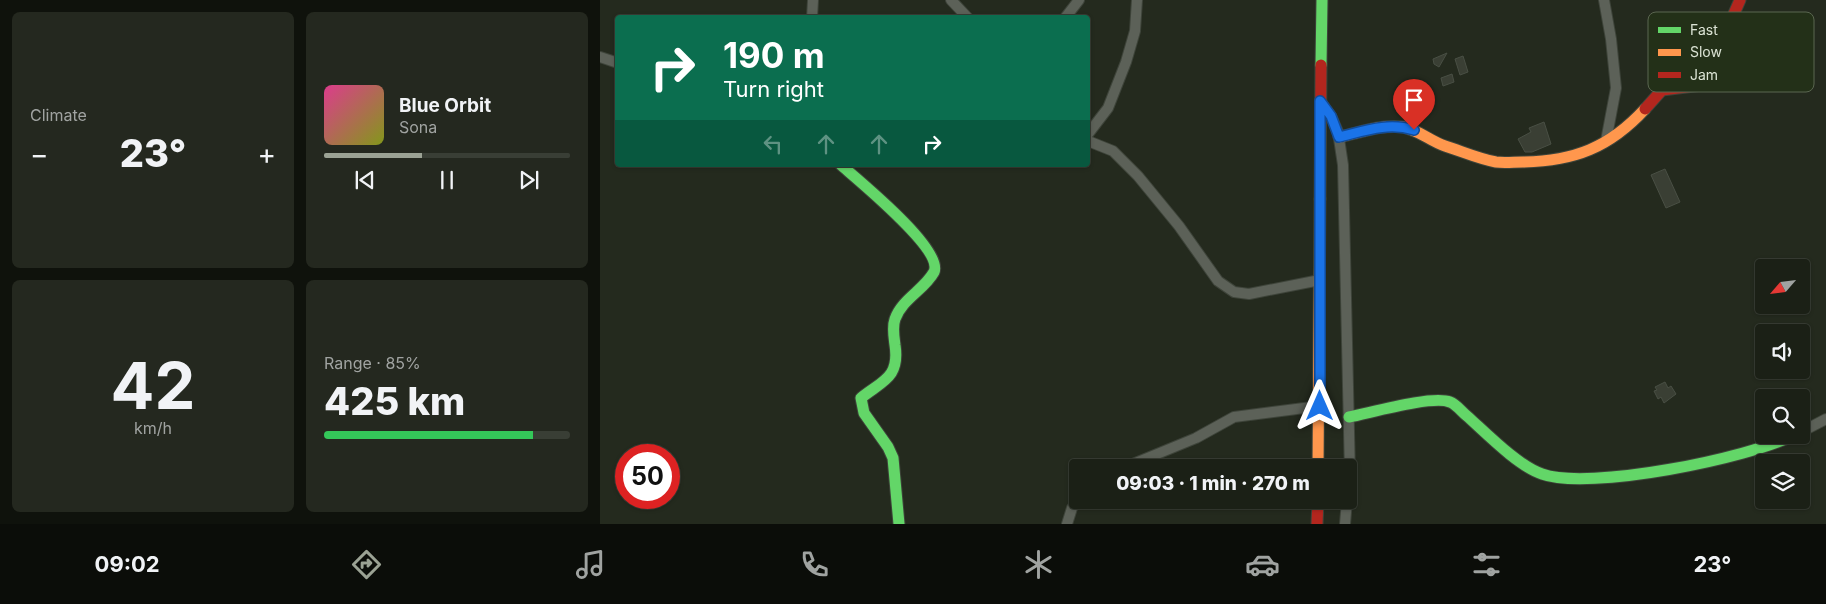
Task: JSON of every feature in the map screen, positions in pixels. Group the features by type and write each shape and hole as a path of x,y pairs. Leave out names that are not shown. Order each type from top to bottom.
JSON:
{"street":[{"path":"812,15 813,0"},
{"path":"951,0 965,15"},
{"path":"1067,15 1079,0"},
{"path":"1090,131 1108,108 1126,62 1135,31 1136,0"},
{"path":"1318,459 1322,0"},
{"path":"1604,0 1611,39 1616,88 1606,141"},
{"path":"1735,12 1740,0"},
{"path":"600,57 615,62"},
{"path":"1339,137 1384,127 1403,127 1424,134 1440,144 1496,162 1553,161 1581,154 1606,141 1633,122 1660,92"},
{"path":"1320,101 1331,116 1339,137 1343,165 1346,222 1350,459"},
{"path":"1090,142 1112,151 1138,176 1179,226 1218,281 1234,292 1249,294 1320,280"},
{"path":"843,167 898,216 914,237 930,251 935,264 934,271 899,311 894,321 893,339 896,352 896,366 893,374 860,398 861,412 883,438 892,454 895,465 894,485 899,524"},
{"path":"1349,417 1433,400 1450,402 1512,455 1542,474 1576,478 1614,476 1720,460 1776,444"},
{"path":"1145,459 1196,438 1234,417 1320,406"},
{"path":"1810,427 1826,419"},
{"path":"1067,524 1072,509"},
{"path":"1317,524 1318,509"},
{"path":"1345,524 1346,509"}],"building":[{"path":"1447,53 1439,67 1434,64 1433,59"},
{"path":"1463,56 1468,72 1460,75 1455,59"},
{"path":"1452,74 1454,82 1443,86 1441,78"},
{"path":"1544,122 1551,144 1532,152 1525,152 1518,139 1531,132 1529,128"},
{"path":"1665,169 1680,202 1666,208 1651,175"},
{"path":"1665,382 1668,388 1671,386 1676,394 1664,403 1661,397 1658,399 1654,391 1657,390 1655,387"}],"traffic: fast":[{"path":"1321,65 1322,0"},
{"path":"843,167 898,216 926,248 934,262 934,272 930,278 908,300 895,319 893,329 896,356 892,372 888,378 861,398 864,413 888,447 893,458 899,524"},
{"path":"1349,417 1416,403 1441,400 1450,402 1523,464 1542,474 1564,478 1595,478 1669,470 1707,462 1772,444"}],"traffic: slow":[{"path":"1339,137 1395,126 1414,131 1445,146 1490,161 1541,161 1559,159 1590,150 1618,134 1645,109"},
{"path":"1318,459 1320,199"}],"traffic: jam":[{"path":"1735,12 1740,0"},
{"path":"1320,199 1321,65"},
{"path":"1645,109 1660,92"},
{"path":"1317,524 1318,509"}],"route":[{"path":"1320,406 1320,101 1331,116 1339,137 1384,127 1403,127 1414,130"}]}
